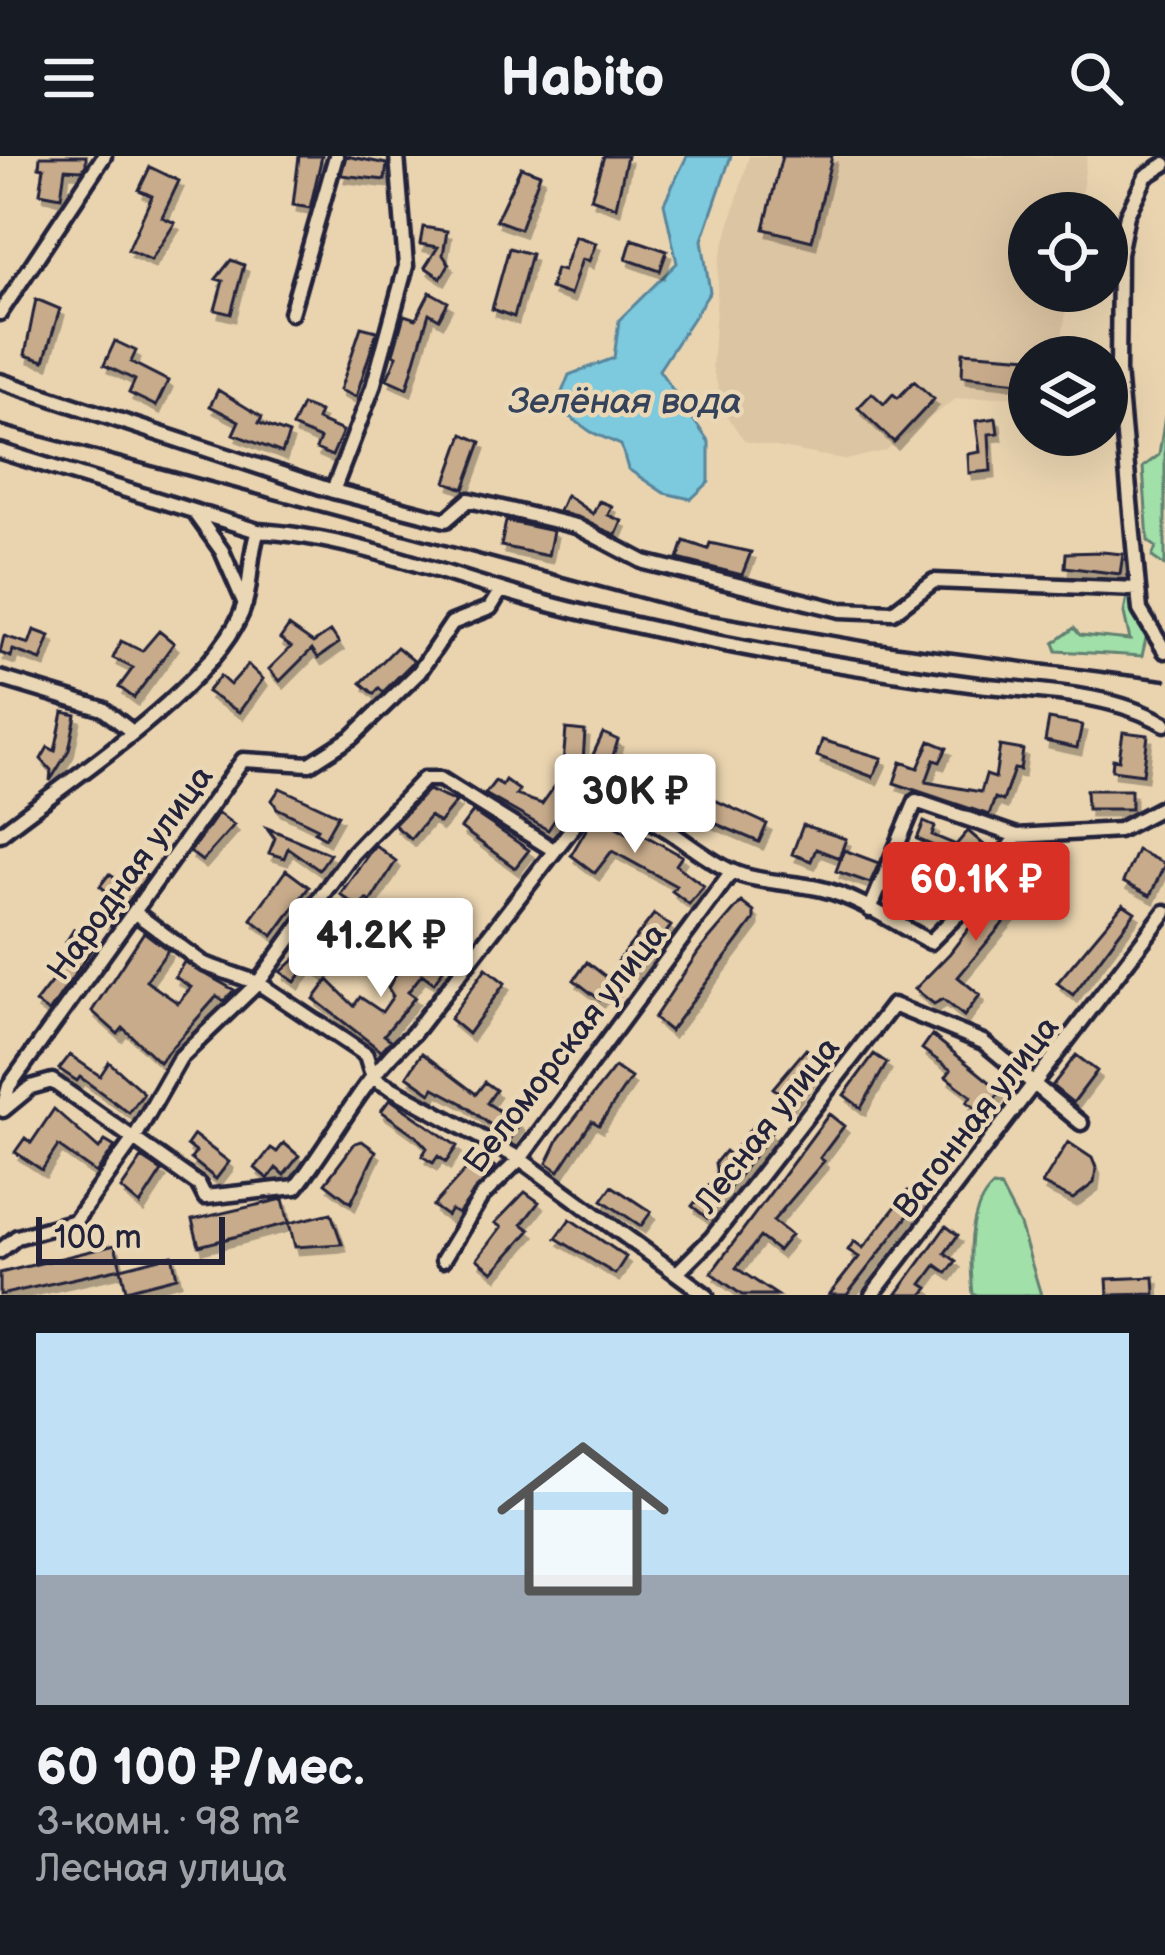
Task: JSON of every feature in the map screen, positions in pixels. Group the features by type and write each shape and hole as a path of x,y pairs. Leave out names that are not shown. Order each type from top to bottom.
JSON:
{"street":[{"path":"0,311 104,156"},
{"path":"290,313 336,156"},
{"path":"333,491 373,387 406,266 398,156"},
{"path":"1165,164 1147,176 1130,204 1120,254 1118,371 1138,590 1147,627 1165,651"},
{"path":"0,381 333,491 446,520 469,500 576,526 644,562 708,581 876,614 907,603 934,581 1138,590"},
{"path":"0,451 258,531 348,546 501,590 880,671 1109,701 1165,724"},
{"path":"194,511 223,551 245,604"},
{"path":"0,834 131,730 221,650 245,604 258,531"},
{"name":"Народная улица","path":"1,1113 9,1086 243,760 310,764 352,737 419,673 452,623 490,608 501,590"},
{"path":"0,678 103,709 131,730"},
{"path":"0,1251 17,1237 75,1221 135,1137 180,1058 258,983 352,854 424,779 440,779 552,849"},
{"path":"870,910 916,801 1017,836 1119,830 1165,806"},
{"path":"1,1113 31,1087 52,1081 199,1185 205,1197 296,1187 373,1078 378,1064 413,1034 583,814 605,806 632,814 680,834 732,871 827,890 930,942 966,906 1017,836"},
{"name":"Беломорская улица","path":"443,1260 481,1197 520,1159 732,871"},
{"path":"134,912 204,964 258,983 366,1055 373,1078 520,1159 706,1295"},
{"name":"Вагонная улица","path":"872,1295 1165,912"},
{"name":"Лесная улица","path":"678,1272 712,1238 893,1005 983,1042 1033,1086"},
{"path":"1033,1086 1081,1123"}],"shaded area":[{"path":"749,156 1087,156 1082,192 1008,192 1008,312 1066,312 1062,336 1008,336 1008,396 956,399 885,451 846,460 744,441 726,414 712,367 719,262"}],"green space":[{"path":"1165,416 1165,566 1152,557 1156,547 1148,541 1143,467 1159,455"},
{"path":"1127,596 1137,597 1147,634 1142,656 1057,651 1054,643 1074,628 1080,635 1130,640 1124,613"},
{"path":"993,1186 1001,1188 1020,1225 1041,1295 973,1295 974,1222"}],"water":[{"name":"Зелёная вода","path":"687,156 731,156 702,240 710,292 659,370 709,442 709,482 691,499 664,493 628,469 621,445 591,432 556,407 569,375 614,358 619,320 677,263 664,203"}],"building":[{"path":"40,156 86,156 86,165 82,170 65,169 61,197 40,193 44,168 39,167"},
{"path":"299,156 322,156 310,208 293,205"},
{"path":"346,156 387,164 385,180 341,175"},
{"path":"604,156 627,156 616,207 591,198"},
{"path":"782,156 832,156 812,241 764,229"},
{"path":"150,167 179,181 162,217 175,223 151,260 128,250 152,196 139,190"},
{"path":"521,167 540,174 520,229 496,220"},
{"path":"423,227 447,231 443,255 449,264 441,278 425,267 438,247 420,244"},
{"path":"575,236 596,243 589,261 582,259 570,295 550,288 556,269 563,271"},
{"path":"632,239 667,251 660,271 626,259"},
{"path":"509,248 531,254 514,317 492,309"},
{"path":"231,260 244,265 231,314 215,310 223,281 216,279"},
{"path":"430,292 448,302 439,319 429,313 407,388 387,379 397,356 393,354 404,315 416,319"},
{"path":"36,299 60,309 44,361 25,355"},
{"path":"361,327 377,331 356,397 340,390"},
{"path":"115,341 136,351 131,362 168,381 156,406 129,393 135,380 104,365"},
{"path":"963,352 1008,355 1008,381 962,376"},
{"path":"914,381 934,399 894,442 858,408 872,393 884,404 893,394 898,398"},
{"path":"218,390 262,417 259,423 289,434 282,453 233,434 239,421 210,406"},
{"path":"302,405 320,412 317,420 343,431 332,456 316,449 320,439 292,427"},
{"path":"996,418 998,433 989,434 991,471 969,473 968,454 980,452 976,421"},
{"path":"463,434 481,442 464,489 446,482"},
{"path":"566,495 593,514 599,501 612,506 608,515 622,521 616,535 559,511"},
{"path":"506,521 553,531 548,556 501,546"},
{"path":"684,541 708,549 710,543 751,552 742,575 678,559"},
{"path":"1066,553 1123,554 1120,574 1065,567"},
{"path":"289,626 313,643 331,631 339,643 318,658 312,649 280,681 269,669 291,647 280,639"},
{"path":"34,630 50,636 41,660 13,650 11,657 0,653 4,636 29,644"},
{"path":"159,631 174,643 134,698 119,687 133,668 113,658 121,641 142,651"},
{"path":"397,647 414,661 383,692 379,688 374,694 361,683"},
{"path":"248,665 263,679 239,712 207,692 220,676 230,685"},
{"path":"63,712 76,715 69,750 50,781 51,770 41,759 48,747 55,751"},
{"path":"1049,719 1082,725 1077,748 1045,741"},
{"path":"566,729 585,731 582,778 548,830 485,794 495,781 502,785 505,780 519,790 516,795 542,804 562,776"},
{"path":"1123,732 1148,735 1143,774 1112,770 1113,759 1119,760"},
{"path":"603,733 618,740 605,781 585,772"},
{"path":"822,740 882,758 873,777 817,756"},
{"path":"930,741 947,748 940,762 934,760 926,782 981,792 986,775 995,778 1000,746 1023,750 1020,770 1014,769 1003,801 995,798 989,815 894,783 901,762 918,768"},
{"path":"642,765 707,804 710,798 767,824 759,842 650,796 647,803 629,796"},
{"path":"280,788 338,815 325,838 315,832 318,828 277,808 272,800"},
{"path":"428,790 456,802 439,823 430,816 411,839 394,825"},
{"path":"1086,790 1131,790 1131,809 1087,809"},
{"path":"473,812 529,850 515,868 461,828"},
{"path":"218,813 234,825 202,861 190,852"},
{"path":"604,820 636,838 639,832 682,856 676,865 704,886 689,904 672,891 676,886 612,851 595,873 571,855 590,823"},
{"path":"924,822 935,827 932,835 956,845 968,831 984,845 960,874 948,863 955,855 917,839"},
{"path":"803,825 846,839 839,858 816,849 811,861 792,854"},
{"path":"267,828 330,854 319,870 288,848 284,858 269,853 275,838"},
{"path":"375,845 396,861 370,902 366,899 359,908 340,894"},
{"path":"844,850 879,863 870,883 836,871"},
{"path":"1137,850 1165,864 1150,896 1123,882"},
{"path":"1020,862 1040,879 958,977 980,995 964,1016 943,999 934,1004 915,989 950,953"},
{"path":"132,865 147,876 111,926 97,916 112,896 100,886 109,874 119,881"},
{"path":"286,870 309,887 273,936 251,919"},
{"path":"741,902 754,912 754,920 670,1031 654,1018 699,951"},
{"path":"1123,904 1135,912 1073,995 1057,983"},
{"path":"328,912 345,924 324,951 334,959 322,975 309,964 295,982 281,972 308,947 303,942"},
{"path":"654,914 671,926 635,973 618,961"},
{"path":"74,929 96,943 49,1012 35,1003 77,949 66,942"},
{"path":"144,932 168,950 146,981 178,1003 191,987 175,977 184,962 234,990 224,1001 217,996 159,1062 123,1028 118,1034 92,1011"},
{"path":"412,946 444,968 434,983 422,974 408,992 415,997 384,1035 391,1040 381,1051 314,999 328,980 354,1006 360,997 382,1012 393,996 388,988"},
{"path":"587,962 618,986 609,998 604,995 600,1000 574,980"},
{"path":"486,968 505,983 468,1034 450,1019"},
{"path":"932,1035 1001,1091 984,1114 967,1102 971,1096 946,1077 951,1070 922,1049"},
{"path":"806,1049 823,1062 791,1102 773,1088"},
{"path":"422,1053 476,1094 485,1082 496,1090 487,1103 520,1124 510,1140 462,1103 434,1088 431,1093 407,1076"},
{"path":"874,1054 887,1063 861,1108 844,1095"},
{"path":"70,1055 100,1076 109,1062 144,1093 129,1113 80,1077 77,1081 59,1069"},
{"path":"1076,1055 1097,1071 1073,1103 1052,1086"},
{"path":"615,1067 631,1078 599,1125 592,1121 559,1171 547,1163 559,1138"},
{"path":"390,1099 457,1146 446,1162 438,1156 433,1163 422,1156 427,1148 381,1111"},
{"path":"54,1109 99,1149 105,1141 115,1147 96,1173 58,1146 42,1170 15,1152 25,1138 31,1143"},
{"path":"829,1114 844,1126 820,1158 824,1161 773,1221 791,1235 778,1251 760,1237 736,1268 777,1295 742,1295 711,1273"},
{"path":"756,1122 771,1133 707,1218 692,1206 717,1175 715,1163 725,1151 730,1155"},
{"path":"194,1135 229,1162 216,1179 191,1159 196,1152 187,1145"},
{"path":"362,1141 376,1151 351,1203 325,1183 355,1143"},
{"path":"1068,1142 1092,1158 1096,1168 1094,1183 1073,1199 1042,1184"},
{"path":"284,1143 299,1156 284,1175 276,1168 268,1179 255,1168 271,1148 277,1152"},
{"path":"479,1155 495,1167 458,1214 451,1210 447,1216 433,1206"},
{"path":"142,1158 162,1171 140,1205 121,1189"},
{"path":"612,1186 651,1212 641,1226 602,1200"},
{"path":"908,1191 920,1200 847,1295 829,1295 859,1257 848,1250 854,1241 863,1248"},
{"path":"525,1192 539,1202 522,1224 530,1230 493,1272 477,1259 501,1227 495,1223"},
{"path":"283,1199 289,1223 199,1246 192,1220"},
{"path":"331,1213 342,1244 295,1247 289,1223"},
{"path":"570,1219 626,1257 615,1274 556,1238"},
{"path":"946,1226 958,1235 945,1253 956,1261 947,1273 936,1265 922,1284 928,1288 922,1295 896,1295"},
{"path":"115,1245 121,1268 0,1295 0,1273"},
{"path":"172,1255 177,1277 126,1290 121,1268"},
{"path":"1154,1277 1155,1294 1108,1295 1107,1279"}],"railway":[{"path":"0,425 689,611 869,642 1165,680"}]}
